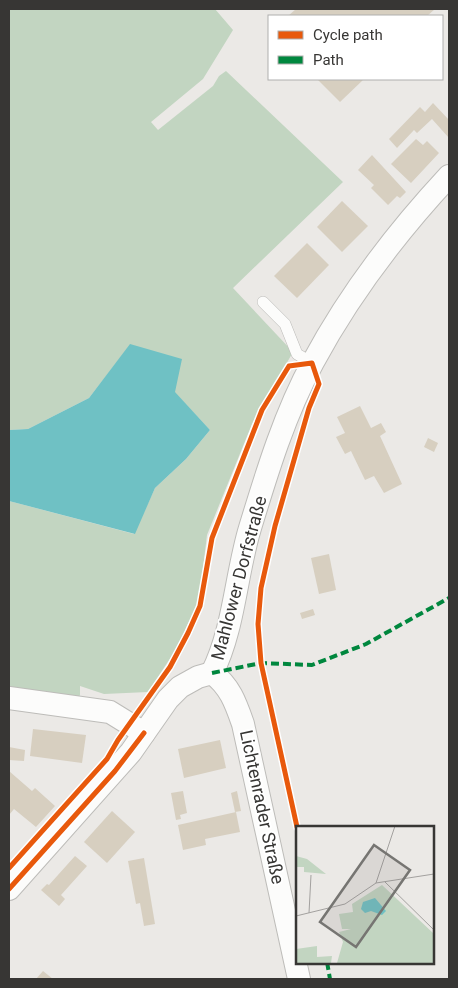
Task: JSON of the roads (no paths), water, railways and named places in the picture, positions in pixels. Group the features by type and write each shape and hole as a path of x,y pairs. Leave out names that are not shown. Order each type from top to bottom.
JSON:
{"street":[{"name":"Mahlower Dorfstraße","path":"212,673 221,655 241,558 265,479 312,363 363,280 392,242 449,176"},
{"path":"9,889 115,771 168,699 180,687 198,677 212,673"},
{"name":"Lichtenrader Straße","path":"212,673 223,680 233,695 243,724 299,979"},
{"path":"9,698 110,712 144,733"}],"lane":[{"path":"263,302 285,324 297,354 312,363"}],"water":[{"path":"130,344 182,359 175,392 210,430 186,459 155,488 135,534 9,501 9,430 28,429 89,398"}]}
